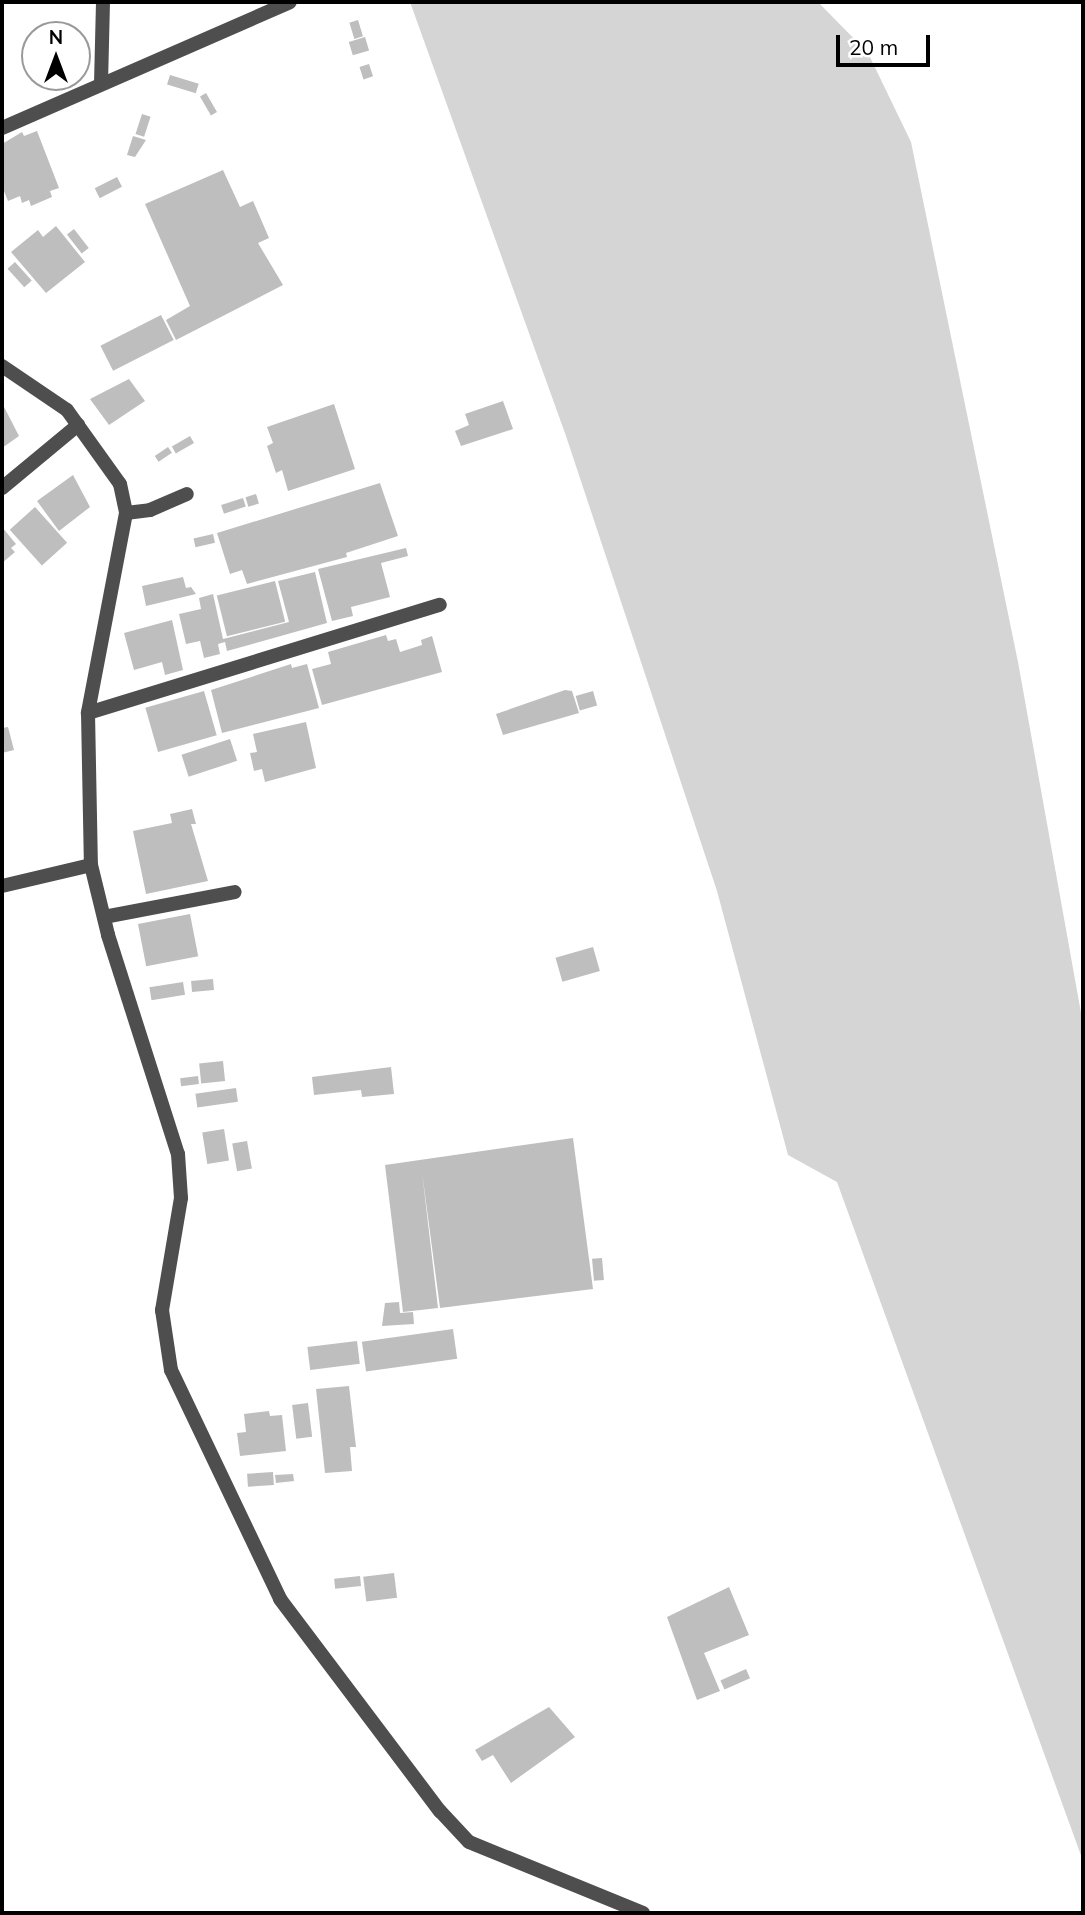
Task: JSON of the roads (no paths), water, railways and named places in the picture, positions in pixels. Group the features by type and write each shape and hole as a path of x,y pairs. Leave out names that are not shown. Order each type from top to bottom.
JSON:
{"street":[{"path":"101,84 103,2"},
{"path":"2,128 290,2"},
{"path":"2,366 67,410 120,484 126,513 88,713 92,865 104,917 178,1154 181,1198 162,1310 172,1370 280,1599 440,1811 469,1842 643,1913"},
{"path":"2,488 79,425"},
{"path":"126,513 150,510 187,494"},
{"path":"88,713 440,605"},
{"path":"2,886 92,865"},
{"path":"104,917 235,892"}]}
